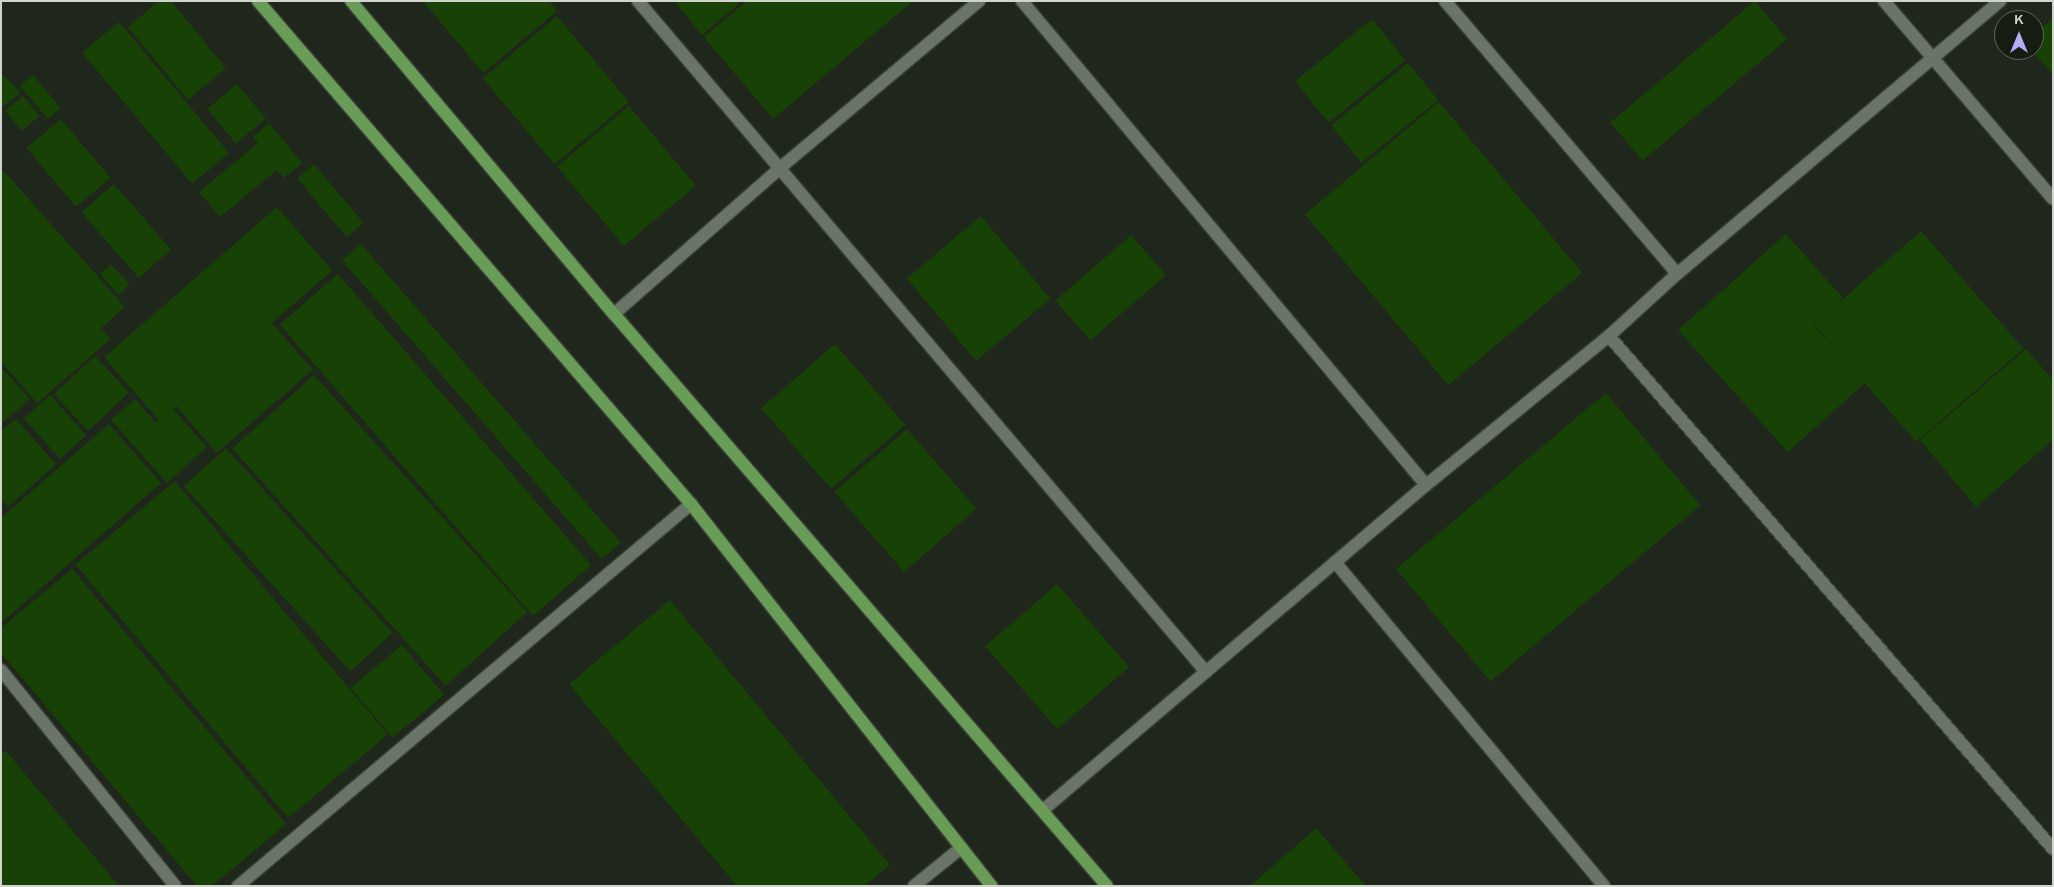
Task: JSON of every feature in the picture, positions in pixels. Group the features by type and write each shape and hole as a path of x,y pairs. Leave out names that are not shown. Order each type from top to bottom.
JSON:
{"main road":[{"path":"258,1 691,504 992,886"},
{"path":"351,1 614,314 1107,886"}],"street":[{"path":"638,1 1206,672"},
{"path":"614,314 780,168 978,1"},
{"path":"1022,1 1426,485"},
{"path":"1445,1 1677,274"},
{"path":"1884,1 2053,199"},
{"path":"1043,810 1426,485 1609,336 1677,274 2000,1"},
{"path":"1609,336 2053,849"},
{"path":"238,886 691,504"},
{"path":"1335,562 1604,886"},
{"path":"1,670 175,886"},
{"path":"914,886 961,848"}],"building":[{"path":"159,1 171,1 226,68 188,100 128,27"},
{"path":"423,1 549,1 557,11 483,73"},
{"path":"674,1 742,1 702,35"},
{"path":"747,1 913,1 773,119 704,37"},
{"path":"1755,1 1787,39 1642,161 1610,122"},
{"path":"557,16 629,102 555,164 483,78"},
{"path":"2053,18 2053,74 2040,60 2044,60 2044,26"},
{"path":"1372,19 1405,60 1328,122 1295,81"},
{"path":"119,22 229,153 192,184 82,53"},
{"path":"1408,63 1438,100 1361,163 1331,125"},
{"path":"3,74 20,93 1,108 1,75"},
{"path":"33,75 61,108 48,119 20,86"},
{"path":"237,84 266,118 236,144 207,109"},
{"path":"23,96 39,116 21,131 5,110"},
{"path":"1439,102 1582,273 1448,385 1305,214"},
{"path":"629,106 696,186 624,246 557,166"},
{"path":"61,119 110,178 76,207 27,148"},
{"path":"269,123 302,163 284,178 277,170 220,217 199,192 258,143 253,137"},
{"path":"314,164 363,223 347,237 297,178"},
{"path":"1,168 125,307 101,328 111,339 37,403 1,362"},
{"path":"114,184 171,250 139,278 82,212"},
{"path":"277,207 332,270 159,421 104,357"},
{"path":"981,216 1050,299 976,361 907,278"},
{"path":"1921,231 2023,349 1916,442 1814,324"},
{"path":"1786,234 1843,298 1813,325 1865,383 1788,452 1678,330"},
{"path":"1131,235 1166,275 1090,341 1056,301"},
{"path":"361,244 621,543 602,559 342,260"},
{"path":"111,264 130,285 119,295 100,274"},
{"path":"338,274 591,565 533,616 280,325"},
{"path":"272,323 313,370 217,453 176,406"},
{"path":"835,344 905,425 831,489 761,408"},
{"path":"2026,349 2053,380 2053,440 1976,507 1920,440"},
{"path":"95,356 129,393 88,431 54,394"},
{"path":"1,367 30,399 1,424"},
{"path":"314,375 527,612 446,686 232,449"},
{"path":"1606,393 1700,506 1491,682 1396,569"},
{"path":"50,395 86,435 60,459 24,418"},
{"path":"135,399 156,423 173,409 207,447 167,483 111,420"},
{"path":"16,419 56,464 8,507 1,499 1,431"},
{"path":"109,424 161,483 1,623 1,518"},
{"path":"907,429 977,509 904,572 835,492"},
{"path":"226,448 393,633 350,671 184,486"},
{"path":"175,481 388,735 288,818 75,565"},
{"path":"72,569 286,824 212,886 197,886 1,653 1,628"},
{"path":"1057,584 1129,667 1057,729 985,646"},
{"path":"670,600 890,865 864,886 737,886 569,684"},
{"path":"402,645 444,695 392,738 351,688"},
{"path":"5,750 119,886 1,886 1,753"},
{"path":"1316,828 1366,886 1250,886"}]}
